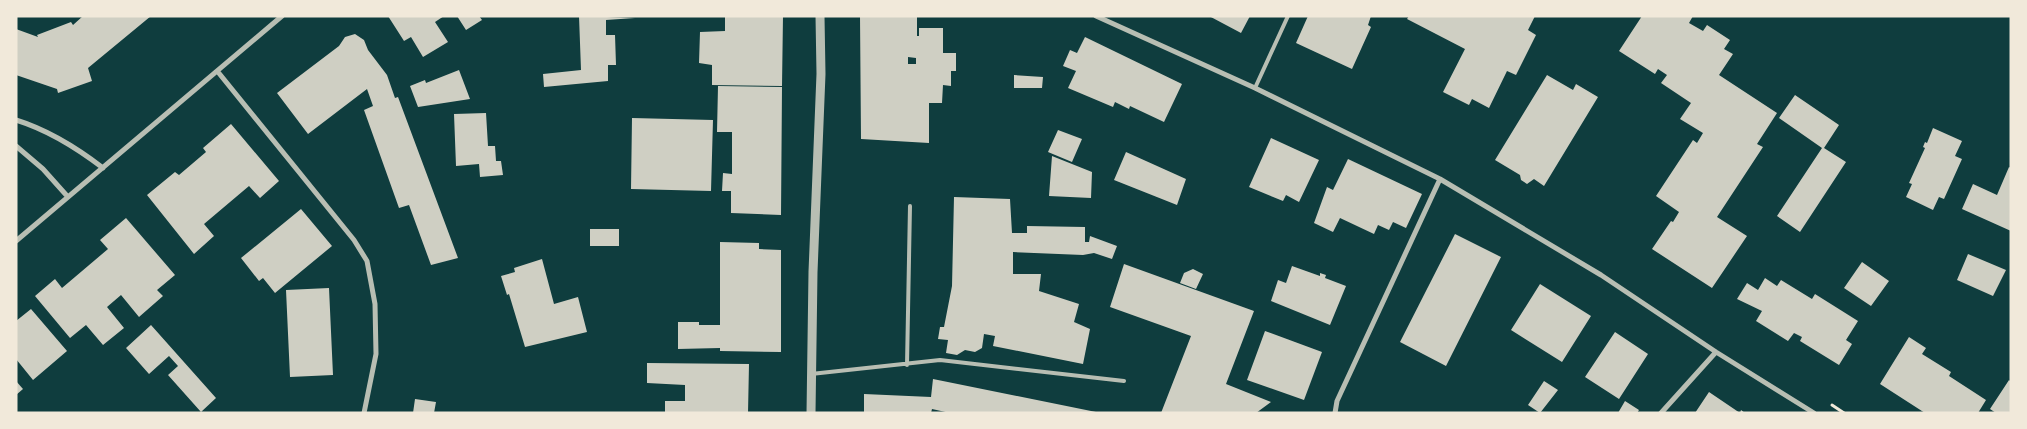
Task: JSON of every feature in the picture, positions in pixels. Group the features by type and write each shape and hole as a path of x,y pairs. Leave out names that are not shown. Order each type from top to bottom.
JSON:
{"street":[{"path":"16,241 282,16"},
{"path":"811,413 821,74 820,16"},
{"path":"1096,16 1255,88 1440,179 1601,275 1716,352 1814,413"},
{"path":"218,72 354,240 366,261 375,304 376,354 364,413"},
{"path":"16,120 68,144 103,168"},
{"path":"16,146 44,169 68,198"},
{"path":"1335,413 1337,401 1440,179"},
{"path":"1661,413 1716,352"}],"lane":[{"path":"1255,88 1288,16"},
{"path":"907,365 910,206"},
{"path":"811,374 940,360 1124,381"}],"building":[{"path":"83,16 151,16 88,68 92,81 58,93 57,89 16,75 16,29 38,37 37,35 71,22 73,25"},
{"path":"388,16 444,16 435,22 448,42 423,57 411,37 404,41"},
{"path":"457,16 479,16 482,20 466,30"},
{"path":"579,16 635,18 606,20 606,35 615,35 616,65 608,65 608,81 544,87 543,74 581,70"},
{"path":"725,16 783,16 782,86 712,85 712,65 699,63 700,32 725,31"},
{"path":"860,16 917,16 917,36 919,36 919,28 943,28 943,53 956,53 956,71 951,71 951,86 943,85 942,103 929,103 929,143 861,139","holes":["908,57 916,58 916,64 908,64"]},
{"path":"1209,16 1250,16 1241,33"},
{"path":"1308,16 1371,16 1368,25 1371,27 1352,69 1296,43"},
{"path":"1409,16 1535,16 1528,30 1536,35 1516,75 1507,71 1489,108 1472,99 1469,105 1443,92 1465,49 1407,19"},
{"path":"1642,16 1693,16 1689,23 1703,31 1707,25 1730,40 1724,49 1733,54 1719,75 1777,113 1757,144 1763,147 1717,217 1747,236 1712,288 1652,249 1679,212 1656,196 1693,140 1697,143 1703,133 1680,119 1691,103 1661,83 1667,75 1658,69 1655,74 1619,51"},
{"path":"355,34 364,40 368,50 387,75 395,98 398,97 458,258 431,265 409,205 399,208 364,110 373,106 367,89 308,134 277,93 339,46 345,37"},
{"path":"1085,37 1182,84 1164,122 1130,106 1129,109 1115,102 1113,107 1068,88 1076,71 1063,66 1070,50 1077,53"},
{"path":"459,70 470,99 418,107 410,86 425,80 426,83"},
{"path":"1014,75 1043,77 1042,88 1014,88"},
{"path":"1547,75 1573,90 1576,84 1598,97 1544,186 1534,179 1527,184 1521,180 1520,175 1495,160"},
{"path":"718,86 782,87 781,215 731,213 731,191 722,191 723,173 732,174 732,132 717,132"},
{"path":"1795,95 1839,125 1824,148 1846,162 1800,232 1777,216 1822,148 1779,118"},
{"path":"486,113 488,146 495,146 496,161 501,161 503,175 480,177 479,164 456,166 454,114"},
{"path":"632,118 713,120 711,191 631,189"},
{"path":"231,124 279,181 260,198 249,186 204,224 214,236 194,254 147,195 175,172 179,175 206,152 203,148"},
{"path":"1933,128 1962,141 1955,156 1962,159 1944,199 1939,197 1933,210 1906,197 1912,184 1909,183 1925,148 1923,147 1925,142 1927,143"},
{"path":"1058,130 1082,139 1072,162 1048,152"},
{"path":"1271,138 1319,160 1299,202 1286,195 1283,201 1249,187"},
{"path":"1126,152 1186,179 1177,205 1114,180"},
{"path":"1052,156 1092,172 1091,198 1049,196"},
{"path":"1348,159 1422,194 1406,228 1393,222 1389,230 1378,225 1374,234 1340,218 1333,232 1314,223 1327,187 1333,190"},
{"path":"2009,167 2011,168 2011,231 1962,209 1973,184 1997,195"},
{"path":"954,197 1010,199 1012,233 1027,233 1027,226 1085,227 1085,242 1089,242 1090,236 1117,246 1112,259 1094,253 1083,255 1013,252 1013,274 1041,274 1039,291 1079,304 1074,322 1090,329 1083,364 993,346 995,336 984,334 982,348 975,352 965,350 957,355 946,353 948,340 938,339 940,327 944,327 952,286"},
{"path":"301,209 332,246 275,293 263,278 259,281 241,258"},
{"path":"126,218 175,275 157,290 163,296 139,317 121,295 107,307 124,328 103,345 86,325 70,338 35,296 55,279 62,288 108,249 100,240"},
{"path":"590,229 619,229 619,246 590,246"},
{"path":"1455,234 1501,257 1446,366 1400,342"},
{"path":"720,242 759,243 759,249 781,250 781,352 720,351 720,348 678,349 678,322 720,325"},
{"path":"1968,254 2006,270 1993,296 1957,280"},
{"path":"542,259 554,304 578,297 587,332 525,347 509,294 507,295 501,276 515,272 514,268"},
{"path":"1862,262 1889,281 1871,306 1844,288"},
{"path":"1124,264 1254,311 1226,384 1271,402 1256,413 1161,413 1191,336 1110,307"},
{"path":"1292,266 1320,276 1320,273 1326,275 1325,278 1346,286 1330,325 1271,301 1278,280 1286,283"},
{"path":"1193,269 1203,274 1196,289 1180,283 1184,273"},
{"path":"1765,278 1777,286 1781,280 1812,299 1815,294 1858,321 1846,340 1852,344 1839,365 1800,341 1802,337 1794,333 1788,341 1756,321 1762,311 1737,299 1747,283 1758,290"},
{"path":"1540,284 1591,316 1562,362 1511,330"},
{"path":"329,288 333,375 290,377 286,290"},
{"path":"31,309 67,351 33,380 16,359 16,321"},
{"path":"151,325 216,398 201,412 168,375 178,366 169,356 149,374 126,348"},
{"path":"1265,331 1322,352 1304,400 1247,380"},
{"path":"1615,332 1648,354 1619,399 1585,377"},
{"path":"1909,337 1926,348 1922,354 1951,372 1949,376 1986,400 1978,413 1925,413 1880,384"},
{"path":"647,363 749,364 748,413 665,413 665,401 685,401 685,385 647,383"},
{"path":"933,379 1096,413 950,413 932,409 931,413 864,413 864,394 931,397"},
{"path":"2009,380 2011,382 2011,413 1996,413 1990,409"},
{"path":"16,381 23,389 16,395"},
{"path":"1544,381 1558,390 1540,413 1528,405"},
{"path":"1709,392 1740,413 1695,413"},
{"path":"415,399 436,402 434,413 413,413"},
{"path":"1625,401 1639,410 1637,413 1618,413"}]}
